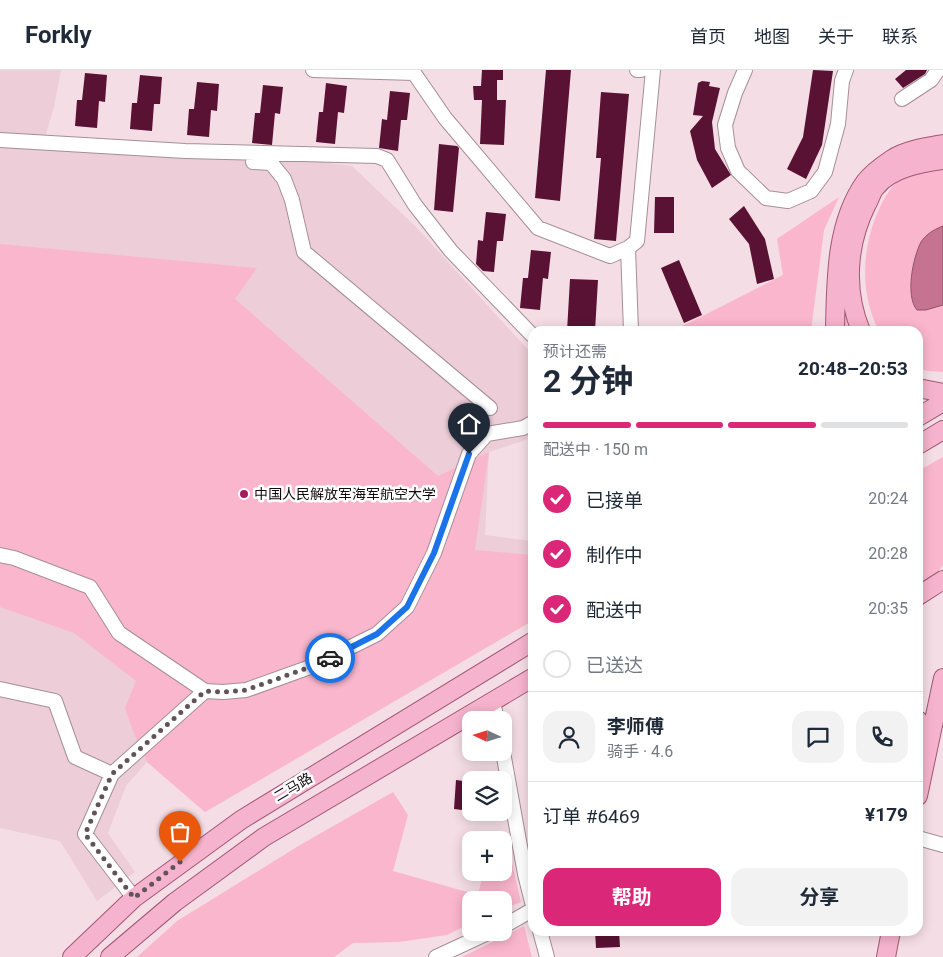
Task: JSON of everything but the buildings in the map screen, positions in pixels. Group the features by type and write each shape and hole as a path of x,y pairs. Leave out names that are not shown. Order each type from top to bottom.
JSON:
{"main road":[{"path":"834,326 836,276 841,243 851,209 866,181 893,159 914,150 943,144"},
{"path":"858,325 850,288 849,267 852,247 862,214 876,187 893,174 919,163 943,160"},
{"path":"923,389 943,393"},
{"path":"923,414 943,402"},
{"path":"923,442 943,430"},
{"path":"923,593 943,580"},
{"name":"二马路","path":"72,957 134,898 241,820 528,644"},
{"path":"923,772 943,678"},
{"name":"二马路","path":"110,957 175,902 264,838 528,680"},
{"path":"369,742 384,766"},
{"path":"886,957 890,936"}],"street":[{"path":"313,70 414,73 445,118 538,228 610,256 638,241 653,70"},
{"path":"744,70 725,125 728,148 738,170 766,198 788,201 811,191 825,172 838,124 842,81 846,70"},
{"path":"902,99 931,80 938,70"},
{"path":"0,140 185,151 377,156 387,160 415,205 451,250 528,331"},
{"path":"0,147 271,163 284,179 292,200 304,252 490,408"},
{"path":"628,248 631,326"},
{"path":"0,555 14,558 90,587 119,633 205,691 246,690 313,666 377,634 407,607 430,561 469,454 487,434 522,428 528,425"},
{"path":"0,689 55,701 74,757 112,774"},
{"path":"134,898 85,834 112,774 205,691"},
{"path":"493,702 495,711"},
{"path":"505,761 528,886"},
{"path":"923,839 943,845"},
{"path":"512,921 528,912"},
{"path":"541,936 547,957"},
{"path":"436,957 471,941"}],"shaded area":[{"name":"中国人民解放军海军航空大学","path":"0,70 61,70 54,107 46,134 45,148 306,160 352,166 415,226 528,350 528,438 489,452 485,535 528,540 528,623 205,812 147,762 126,786 108,833 135,872 97,901 60,841 0,828"},
{"path":"943,167 943,372 923,369 923,326 877,326 872,316 866,283 867,249 876,216 883,201 899,180 907,174 924,169"},
{"path":"839,197 824,230 812,326 683,326 783,275 777,239"},
{"path":"943,226 943,305 926,310 917,310 911,296 911,276 915,257 923,239 931,232"},
{"name":"中国人民解放军海军航空大学","path":"0,244 257,268 235,299 438,476 489,452 475,550 528,555 528,623 205,812 147,762 125,708 136,681 74,633 0,607"},
{"path":"841,290 850,326 842,326"},
{"path":"943,457 943,565 932,580 923,586 923,468"},
{"path":"393,792 408,815 393,871 464,891 462,891 462,928 447,935 399,942 353,943 334,957 137,957 177,921 300,845"},
{"path":"512,863 521,902 512,906 512,891 479,891 481,881 512,881"},
{"path":"524,926 532,957 462,957 494,941 512,941 512,932"}],"way so far":[{"path":"180,862 134,898 85,834 112,774 205,691 246,690 330,658"}],"place":[{"name":"中国人民解放军海军航空大学","path":"244,494"}],"route":[{"path":"330,658 377,634 407,607 434,553 469,454"}]}
